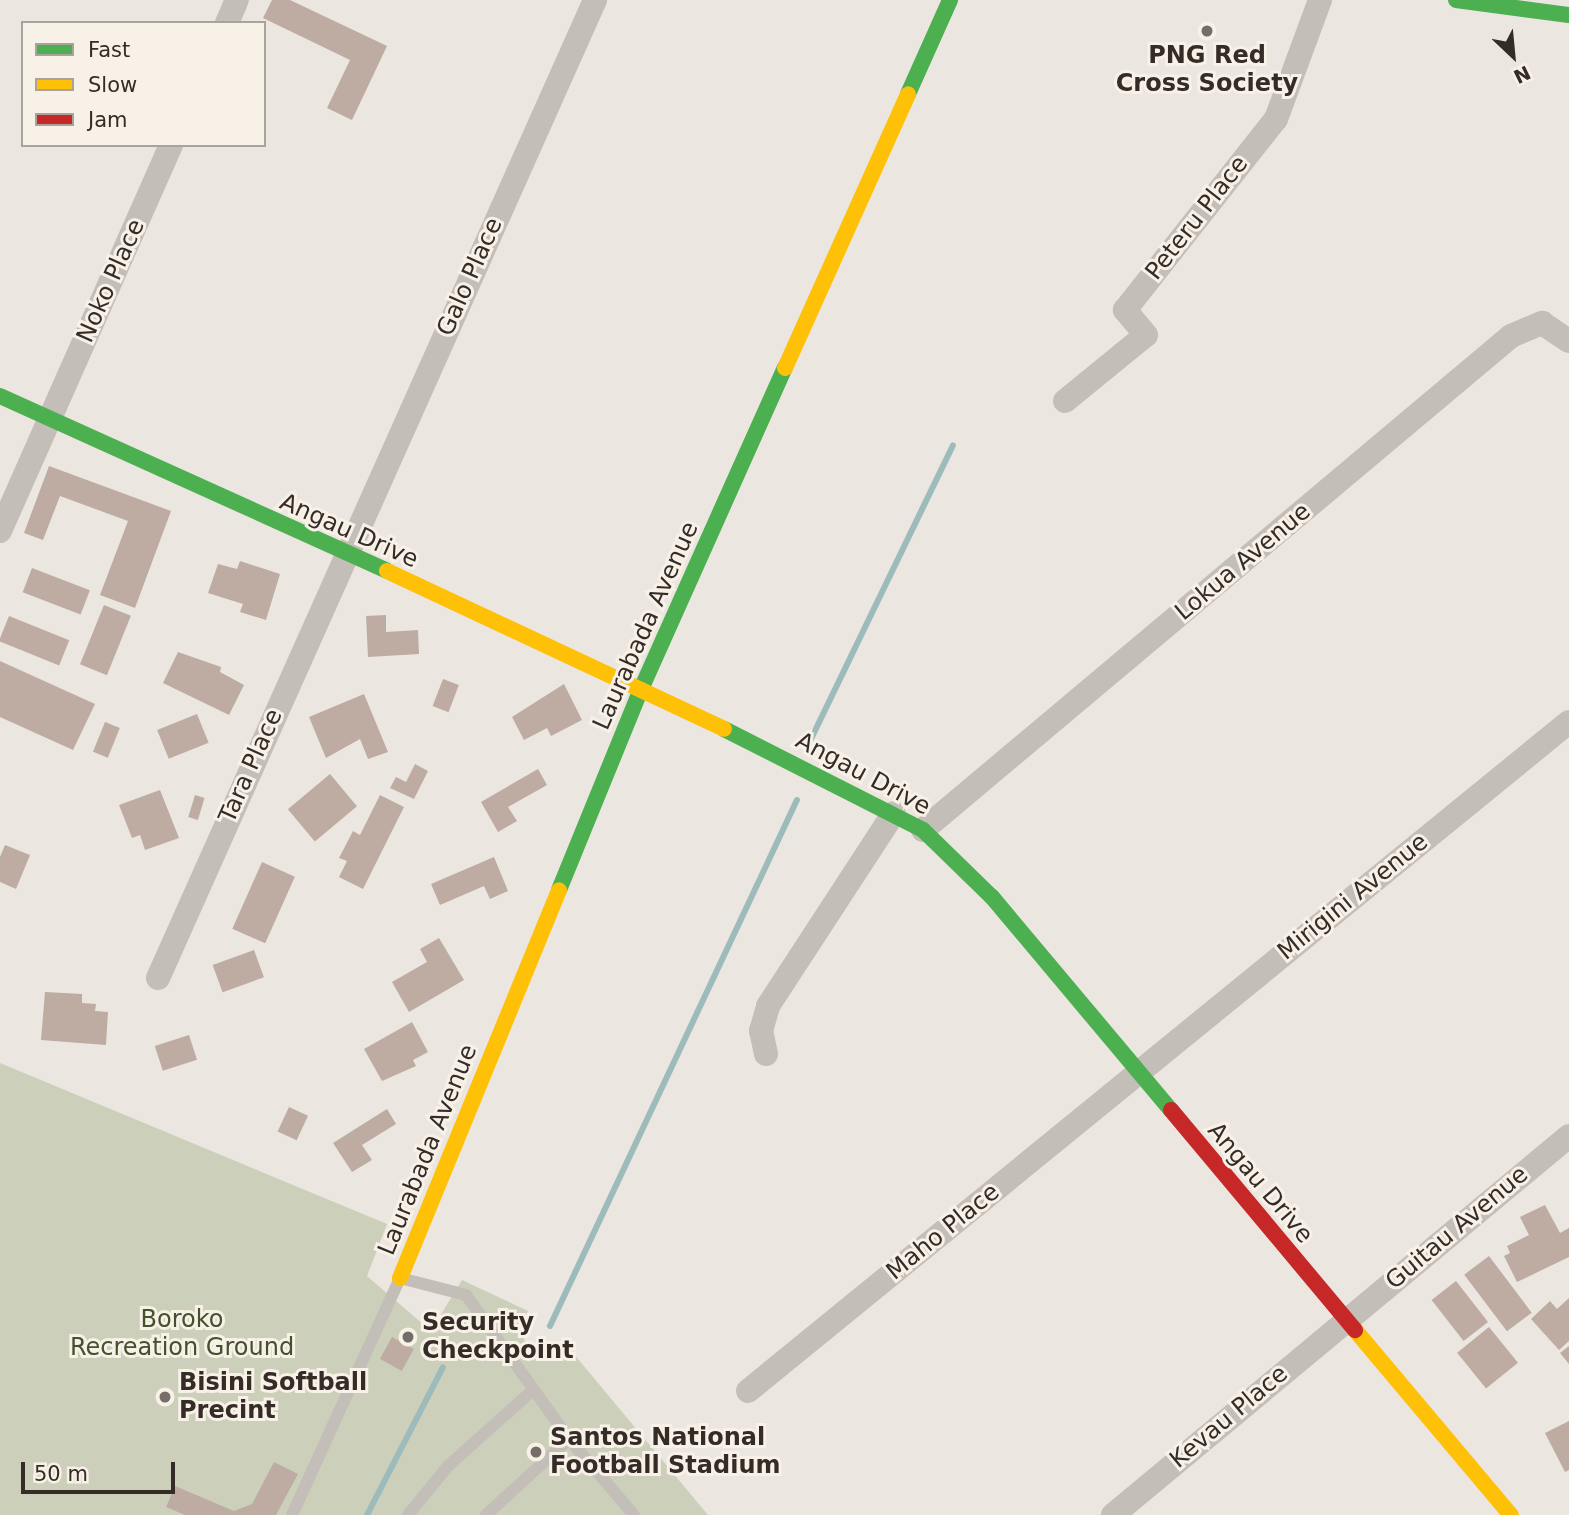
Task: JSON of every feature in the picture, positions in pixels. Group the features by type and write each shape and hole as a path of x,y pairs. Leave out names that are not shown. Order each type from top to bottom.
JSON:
{"street":[{"path":"228,21 237,0"},
{"name":"Galo Place","path":"345,555 595,0"},
{"name":"Laurabada Avenue","path":"400,1278 642,687 950,0"},
{"name":"Peteru Place","path":"1065,401 1146,335 1125,310 1276,119 1320,0"},
{"path":"1456,0 1569,15"},
{"name":"Noko Place","path":"0,531 171,147"},
{"name":"Lokua Avenue","path":"923,830 1511,336 1542,323 1569,341"},
{"name":"Angau Drive","path":"0,396 345,555 642,687 923,830 992,897 1137,1073 1511,1515"},
{"name":"Tara Place","path":"158,978 345,555"},
{"name":"Mirigini Avenue","path":"1137,1073 1569,722"},
{"path":"766,1054 761,1031 768,1006 894,813"},
{"name":"Maho Place","path":"748,1391 1137,1073"},
{"name":"Guitau Avenue","path":"1346,1320 1569,1136"},
{"name":"Kevau Place","path":"1113,1515 1346,1320"}],"lane":[{"path":"292,1515 400,1278 466,1294 504,1342 533,1390 569,1439 634,1515"},
{"path":"408,1515 448,1466 533,1390"},
{"path":"486,1515 569,1439"}],"green space":[{"name":"Boroko Recreation Ground","path":"0,1063 387,1224 367,1276 431,1331 462,1280 528,1311 519,1327 530,1353 563,1341 708,1515 0,1515"}],"building":[{"path":"272,0 290,0 387,46 352,120 327,108 350,60 263,18"},
{"path":"49,466 171,511 135,608 100,595 128,521 60,496 43,540 24,533"},
{"path":"240,561 280,574 266,620 240,612 243,604 208,593 218,564 237,569"},
{"path":"32,568 90,590 81,614 23,592"},
{"path":"104,605 131,616 107,675 80,664"},
{"path":"386,615 386,632 418,630 419,654 368,657 366,616"},
{"path":"9,616 69,640 59,665 0,641"},
{"path":"178,652 221,667 220,672 244,685 229,715 163,683"},
{"path":"0,661 95,704 73,750 0,717"},
{"path":"443,679 459,685 448,712 433,706"},
{"path":"564,684 582,720 551,736 547,728 524,740 512,717"},
{"path":"364,694 388,752 368,759 360,739 326,758 309,717"},
{"path":"197,714 209,743 169,759 157,730"},
{"path":"105,722 120,728 108,758 93,752"},
{"path":"415,764 428,771 414,799 390,788 396,777 406,782"},
{"path":"538,769 547,785 508,807 517,821 498,832 481,802"},
{"path":"330,774 357,806 315,842 288,809"},
{"path":"160,790 179,838 145,850 140,835 132,838 119,805"},
{"path":"195,795 205,798 198,820 188,817"},
{"path":"380,795 404,807 363,889 339,877 347,861 339,858 353,831 360,835"},
{"path":"5,845 30,855 16,889 0,882 0,857"},
{"path":"494,857 508,891 490,899 484,886 440,905 431,884"},
{"path":"262,862 295,877 265,943 232,929"},
{"path":"439,938 464,980 409,1012 392,982 427,962 420,949"},
{"path":"254,950 264,977 223,992 213,965"},
{"path":"45,992 82,994 82,1003 96,1004 95,1011 108,1012 106,1045 41,1040"},
{"path":"412,1022 428,1052 413,1060 416,1066 382,1081 364,1049"},
{"path":"189,1035 197,1060 163,1071 155,1046"},
{"path":"289,1107 308,1116 297,1140 278,1131"},
{"path":"387,1109 396,1124 362,1145 372,1160 352,1172 333,1143"},
{"path":"1545,1205 1560,1233 1569,1228 1569,1257 1517,1282 1504,1256 1510,1253 1507,1246 1529,1235 1520,1217"},
{"path":"1489,1256 1532,1313 1507,1331 1464,1275"},
{"path":"1456,1281 1488,1322 1464,1341 1432,1300"},
{"path":"1569,1298 1569,1341 1559,1350 1531,1319 1550,1301 1557,1309"},
{"path":"1489,1327 1518,1363 1486,1389 1457,1353"},
{"name":"Security Checkpoint","path":"404,1330 417,1335 413,1344 400,1339"},
{"path":"392,1337 414,1349 402,1371 380,1359"},
{"path":"1569,1346 1569,1364 1560,1353"},
{"path":"1569,1421 1569,1470 1565,1472 1545,1433"},
{"path":"274,1462 298,1474 276,1515 185,1515 166,1507 175,1486 234,1511 252,1504"}],"waterway":[{"path":"811,739 953,445"},
{"path":"550,1326 797,800"},
{"path":"367,1515 443,1367"}],"traffic: fast":[{"path":"908,94 950,0"},
{"path":"1456,0 1569,15"},
{"path":"559,890 642,687 785,368"},
{"path":"0,396 387,571"},
{"path":"724,729 923,830 992,897 1171,1110"}],"traffic: slow":[{"path":"785,368 908,94"},
{"path":"387,571 724,729"},
{"path":"400,1278 559,890"},
{"path":"1355,1330 1511,1515"}],"traffic: jam":[{"path":"1171,1110 1355,1330"}],"place":[{"name":"PNG Red Cross Society","path":"1207,31"},
{"name":"Security Checkpoint","path":"408,1337"},
{"name":"Bisini Softball Precint","path":"165,1397"},
{"name":"Santos National Football Stadium","path":"536,1452"}]}
